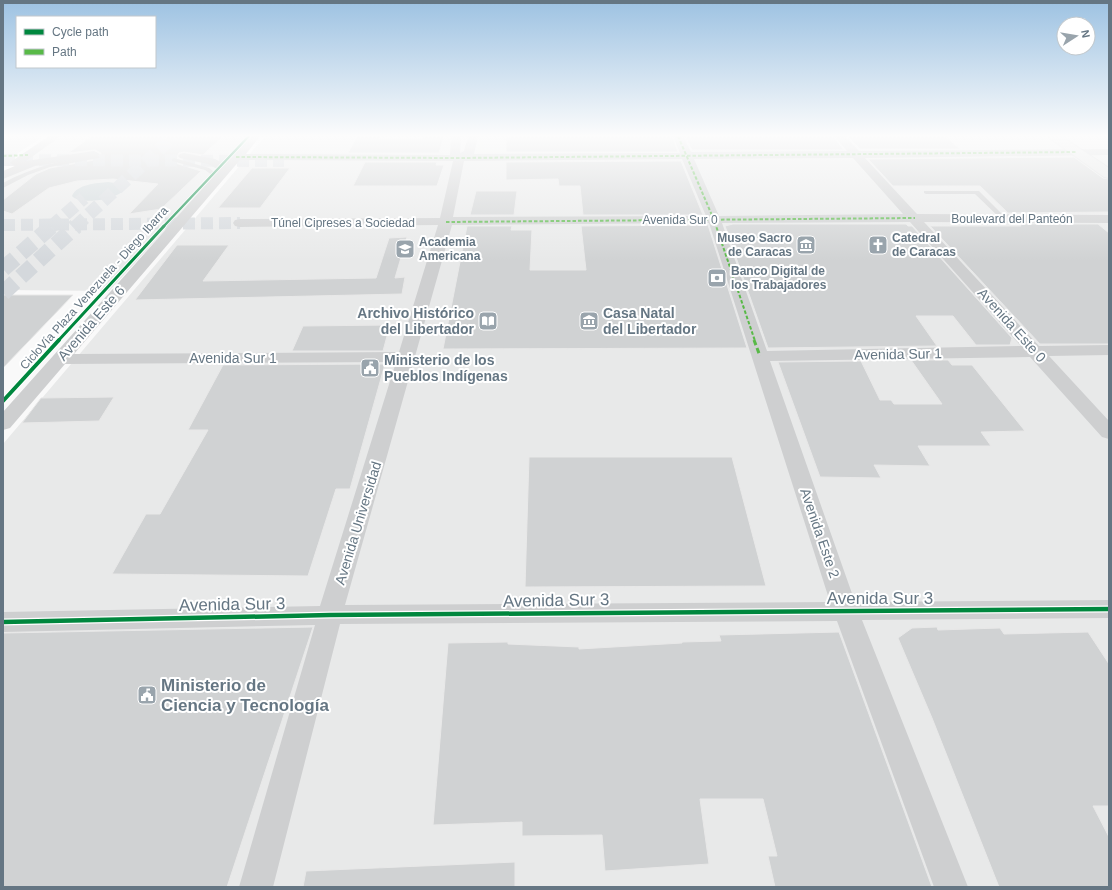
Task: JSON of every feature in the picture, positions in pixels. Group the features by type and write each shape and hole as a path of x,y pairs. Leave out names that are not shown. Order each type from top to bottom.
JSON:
{"street":[{"name":"Avenida Este 6","path":"3,424 218,178"},
{"name":"Avenida Universidad","path":"256,887 330,615 446,222 455,178"},
{"name":"Avenida Este 2","path":"697,178 714,220 846,611 951,887"},
{"name":"Avenida Este 0","path":"875,178 915,218 1109,434"},
{"name":"Avenida Sur 0","path":"446,222 915,218"},
{"name":"Boulevard del Panteón","path":"915,218 1109,220"},
{"name":"Túnel Cipreses a Sociedad","path":"240,223 446,222"},
{"name":"Avenida Sur 1","path":"760,356 1109,350"},
{"name":"Avenida Sur 1","path":"60,359 406,357"},
{"name":"Avenida Sur 3","path":"3,622 29,626 330,615 1109,609"}],"lane":[{"path":"3,186 19,178"},
{"path":"926,192 977,192 1004,219"}],"shaded area":[{"path":"3,178 214,178 109,291 3,290"},
{"path":"230,178 1109,178 1109,887 3,887 3,444"},
{"path":"108,182 121,184 125,189 115,196 99,200 83,201 72,196 78,189 83,187"}],"building":[{"path":"32,178 194,178 161,209 129,214 158,184 113,179 77,181 49,188 12,214 3,211 3,200"},
{"path":"244,178 283,178 260,208 218,208"},
{"path":"357,178 440,178 437,186 353,186"},
{"path":"506,178 688,178 703,215 583,215 580,186 559,186 558,179 506,180"},
{"path":"885,178 1102,178 1109,179 1109,212 1008,213 980,186 893,186"},
{"path":"476,191 517,191 514,215 470,215"},
{"path":"733,224 906,224 908,226 912,226 1012,338 1010,345 976,345 953,316 916,316 937,346 768,348 725,226"},
{"path":"1020,224 1098,224 1109,233 1109,344 1040,344 930,226 1021,226"},
{"path":"708,225 747,348 443,349 467,226 512,226 511,230 532,230 530,270 586,270 581,226"},
{"path":"407,237 395,278 405,277 402,294 135,300 177,245 229,245 203,281 376,278 389,238"},
{"path":"3,295 73,295 3,368"},
{"path":"390,325 383,351 292,351 303,326"},
{"path":"911,360 948,360 952,365 972,365 1025,431 981,432 991,446 918,446 930,466 874,465 881,478 820,477 778,362 861,361 880,400 891,400 894,404 942,404"},
{"path":"385,364 350,489 336,489 308,576 112,574 146,514 160,514 208,430 188,430 223,365"},
{"path":"114,397 99,421 22,423 41,398"},
{"path":"529,457 732,457 766,586 525,587"},
{"name":"Ministerio de Ciencia y Tecnología","path":"313,627 227,887 3,887 3,633"},
{"path":"937,627 938,630 1000,628 1004,634 1088,632 1109,664 1109,806 1093,806 1109,837 1109,887 999,887 932,718 898,638 912,628"},
{"path":"839,632 932,887 775,887 768,856 777,856 763,799 700,799 709,864 605,871 602,835 522,836 522,822 433,825 448,643 508,642 508,644 579,647 579,649 721,641 719,635"},
{"path":"515,862 515,887 303,887 306,871"}],"tunnel":[{"path":"75,227 129,178"},
{"path":"51,227 84,198"},
{"path":"3,225 240,223"},
{"path":"3,269 52,226"},
{"path":"3,293 76,226"}],"marked path":[{"path":"696,178 714,220 760,356"},
{"path":"446,222 915,218"}],"cycle path":[{"name":"CicloVía Plaza Venezuela - Diego Ibarra","path":"3,401 134,257 210,178"},
{"path":"3,622 330,615 1109,609"}],"place":[{"name":"Museo Sacro de Caracas","path":"806,245"},
{"name":"Catedral de Caracas","path":"878,245"},
{"name":"Academia Americana","path":"405,249"},
{"name":"Banco Digital de los Trabajadores","path":"717,278"},
{"name":"Archivo Histórico del Libertador","path":"488,321"},
{"name":"Casa Natal del Libertador","path":"589,321"},
{"name":"Ministerio de los Pueblos Indígenas","path":"370,368"},
{"name":"Ministerio de Ciencia y Tecnología","path":"147,695"}]}
